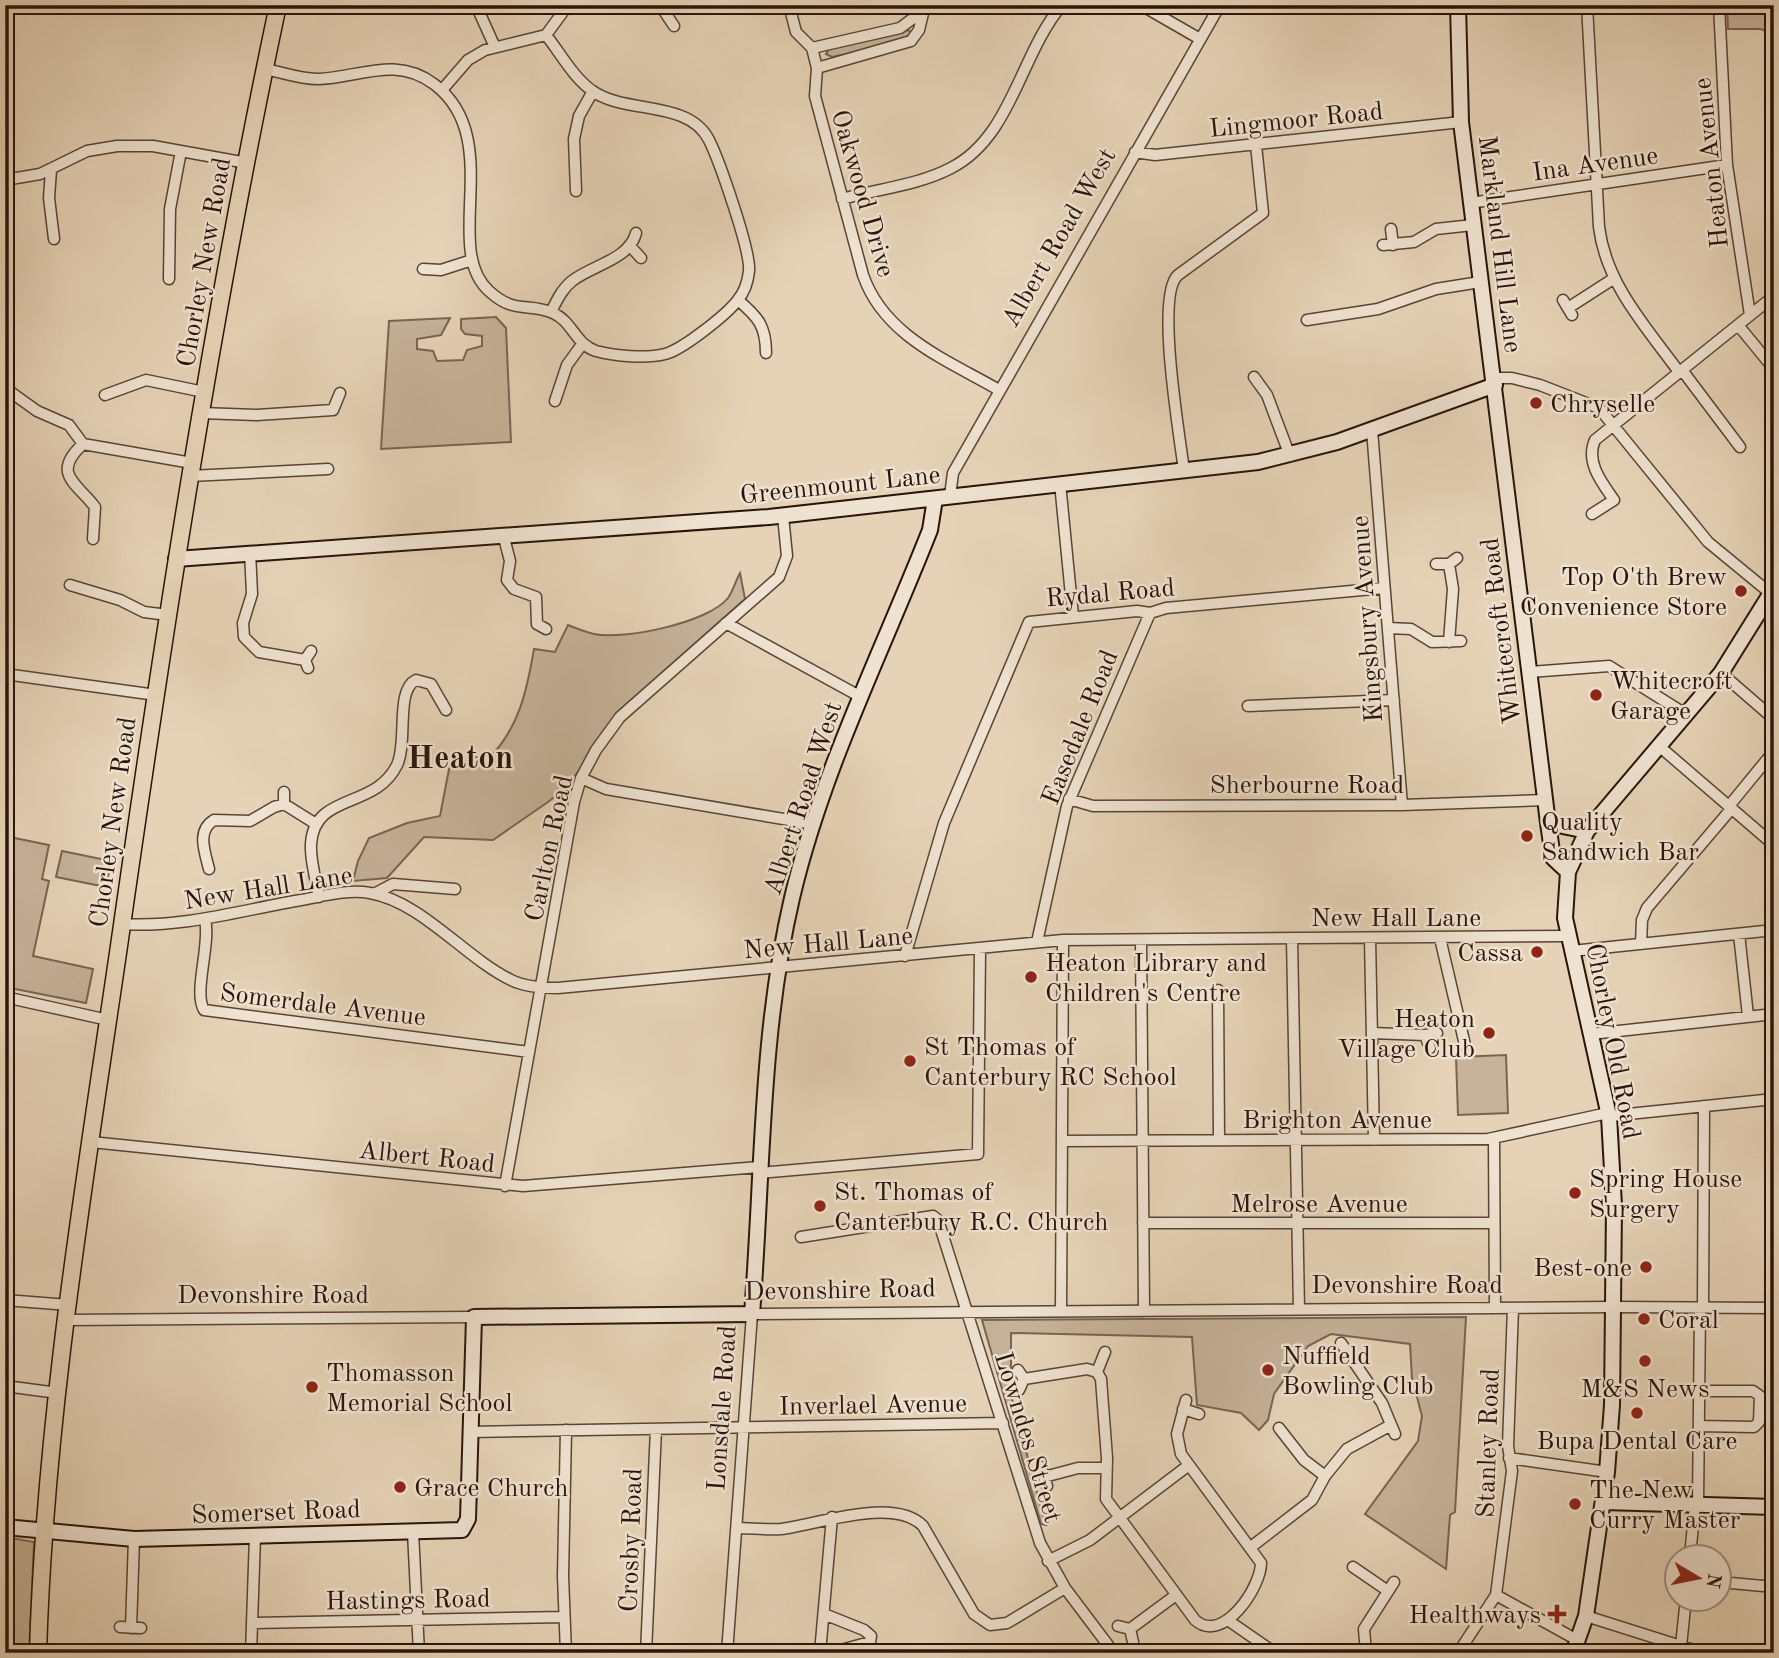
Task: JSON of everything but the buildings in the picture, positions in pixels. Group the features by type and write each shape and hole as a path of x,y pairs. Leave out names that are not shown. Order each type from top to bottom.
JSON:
{"main road":[{"name":"Chorley New Road","path":"38,1653 44,1532 58,1393 122,923 176,559 204,392 278,5"}],"street":[{"path":"475,5 494,46"},
{"path":"442,90 468,60 494,46 546,36 568,5"},
{"path":"660,5 674,26"},
{"name":"Oakwood Drive","path":"789,5 796,32 811,48 817,68 815,96 866,285 882,312 909,338 999,390"},
{"path":"842,199 948,169 975,151 997,122 1062,5"},
{"path":"1141,5 1200,39"},
{"name":"Albert Road West","path":"759,1170 779,967 792,897 813,824 861,697 953,473 1220,5"},
{"name":"Markland Hill Lane","path":"1458,5 1461,122 1495,381 1518,380 1578,398 1599,408 1708,542 1772,594"},
{"path":"1587,5 1600,236 1613,279 1740,447"},
{"name":"Heaton Avenue","path":"1719,5 1727,165 1750,315"},
{"path":"811,48 900,28 924,8"},
{"path":"817,68 905,45 916,37 924,8"},
{"path":"265,69 313,79 376,68 400,69 421,76 442,90 457,112 470,149 473,178 472,260 482,284 506,304 522,309 551,312 569,325 583,343 605,352 677,355 738,300 747,279 748,258 709,141 701,128 687,118 620,103 593,92 546,36"},
{"path":"576,191 582,177 574,139 579,117 593,92"},
{"path":"687,118 692,107"},
{"name":"Lingmoor Road","path":"1135,152 1155,155 1461,122"},
{"path":"1184,471 1170,355 1169,288 1178,275 1263,213 1256,145"},
{"path":"5,180 51,170 88,151 117,146 153,146 247,163"},
{"path":"157,279 171,280 170,209 181,152"},
{"name":"Ina Avenue","path":"1470,203 1727,165"},
{"path":"51,170 49,198 54,239"},
{"path":"1391,229 1388,245 1414,242 1436,229 1473,225"},
{"path":"551,312 571,281 631,247 636,233"},
{"path":"631,247 641,258"},
{"path":"423,269 441,274 472,260"},
{"path":"1568,308 1613,279"},
{"path":"1307,320 1378,309 1436,289 1480,282"},
{"path":"1592,514 1614,500 1596,474 1592,445 1774,296"},
{"path":"738,300 761,320 771,337 766,353"},
{"path":"1738,324 1774,369"},
{"path":"555,401 567,365 583,343"},
{"path":"1254,377 1267,395 1290,456"},
{"path":"105,395 119,394 146,380 178,389 204,392"},
{"name":"Greenmount Lane","path":"176,559 783,516 1184,471 1290,456 1372,430 1495,381"},
{"name":"Whitecroft Road","path":"1495,381 1553,858 1568,872"},
{"path":"559,387 571,390"},
{"path":"5,388 37,411 69,425 83,444 191,469 328,469"},
{"path":"201,413 257,415 333,410 340,393"},
{"name":"Kingsbury Avenue","path":"1372,430 1402,805"},
{"path":"83,444 72,459 69,478 73,486 95,507 93,539"},
{"path":"1060,483 1073,616"},
{"name":"Carlton Road","path":"505,1186 573,802 581,778 596,750 620,717 782,573 787,556 783,516"},
{"path":"503,534 510,561 507,580 514,589 536,597 537,624 546,629"},
{"path":"250,552 252,594 244,617 244,637 252,648 259,652 308,660"},
{"path":"1436,564 1453,561 1449,642"},
{"path":"71,585 98,590 144,612 168,615"},
{"name":"Rydal Road","path":"905,956 944,823 1024,628 1033,620 1137,611 1150,613 1166,608 1384,588"},
{"name":"Chorley Old Road","path":"1576,1647 1586,1616 1607,1472 1614,1206 1609,1114 1570,944 1564,899 1568,872 1587,831 1721,673 1772,594"},
{"name":"Easedale Road","path":"1037,942 1069,799 1150,613"},
{"path":"726,623 861,697"},
{"path":"1388,628 1411,629 1428,641 1461,642"},
{"path":"1530,672 1609,666 1687,715"},
{"path":"1721,673 1774,719"},
{"path":"5,674 156,695"},
{"path":"319,897 311,848 316,824 328,811 385,791 403,747 404,697 407,687 416,680 426,681 445,696 446,710"},
{"path":"1248,706 1394,700"},
{"path":"1659,746 1774,845"},
{"path":"1641,944 1642,920 1647,908 1774,751"},
{"path":"581,778 606,789 813,824"},
{"path":"209,869 201,858 209,823 219,818 250,821 279,806 284,792"},
{"name":"Sherbourne Road","path":"1069,799 1093,806 1402,805 1546,800"},
{"path":"279,806 316,824"},
{"path":"1548,823 1587,831"},
{"path":"374,894 393,884 455,889"},
{"name":"New Hall Lane","path":"122,923 154,925 205,919 220,913 350,892 374,894 406,908 511,980 541,987 564,988 1063,940 1440,938 1570,944 1641,944 1774,930"},
{"name":"Somerdale Avenue","path":"205,919 208,937 201,1004 208,1012 528,1052"},
{"path":"1740,934 1748,1016"},
{"path":"1292,938 1299,1309"},
{"path":"1370,938 1374,1140"},
{"path":"1440,938 1465,1045"},
{"path":"1061,1311 1063,940"},
{"path":"1141,940 1144,1311"},
{"name":"Albert Road","path":"91,1142 505,1186 978,1154 980,949"},
{"path":"1218,990 1219,1140"},
{"path":"5,997 108,1020"},
{"path":"1591,1034 1774,1014"},
{"path":"1371,1033 1437,1033"},
{"path":"1425,1035 1430,1048"},
{"name":"Brighton Avenue","path":"1062,1141 1494,1139 1609,1114 1774,1099"},
{"path":"1692,1542 1699,1426 1704,1106"},
{"path":"1494,1139 1495,1308"},
{"name":"Lonsdale Road","path":"727,1653 752,1314 759,1170"},
{"name":"Lowndes Street","path":"802,1237 936,1217 1048,1561 1114,1653"},
{"name":"Melrose Avenue","path":"1143,1223 1494,1223"},
{"name":"Devonshire Road","path":"5,1300 68,1312 474,1317 1299,1309 1774,1308"},
{"name":"Stanley Road","path":"1458,1653 1496,1595 1511,1478 1509,1458 1513,1308"},
{"name":"Somerset Road","path":"5,1527 134,1539 461,1530 466,1526 474,1317"},
{"path":"1251,1547 1312,1500 1325,1476 1354,1443 1393,1430 1382,1404 1345,1359 1341,1343"},
{"path":"1097,1372 1105,1352"},
{"path":"1018,1390 1021,1375 1087,1369 1097,1372 1101,1378 1106,1468 1104,1494 1119,1519 1203,1626 1220,1627 1229,1621 1261,1572 1259,1557 1189,1465 1177,1442 1184,1405 1199,1414"},
{"path":"5,1387 58,1393"},
{"path":"1699,1391 1753,1391 1760,1396 1759,1422 1754,1427 1699,1426"},
{"name":"Inverlael Avenue","path":"470,1432 1003,1423"},
{"path":"1279,1428 1304,1460 1325,1476"},
{"name":"Crosby Road","path":"646,1653 656,1429"},
{"path":"565,1653 566,1430"},
{"path":"1289,1440 1298,1433"},
{"path":"1509,1458 1607,1472"},
{"path":"1048,1561 1082,1545 1189,1465"},
{"path":"1044,1477 1078,1468 1106,1468"},
{"path":"1604,1503 1774,1507"},
{"path":"737,1528 781,1528 832,1517 900,1515 918,1521 974,1614 990,1625 1007,1623 1065,1588"},
{"path":"820,1653 832,1517"},
{"path":"413,1532 419,1653"},
{"path":"251,1653 255,1536"},
{"path":"130,1628 134,1539"},
{"path":"1353,1567 1363,1580 1391,1586 1364,1629 1366,1653"},
{"path":"1734,1583 1774,1587"},
{"path":"1130,1629 1176,1595"},
{"path":"1496,1595 1576,1647"},
{"path":"1682,1648 1685,1612"},
{"path":"824,1614 864,1630 871,1636 870,1642 864,1646 831,1653"},
{"path":"1586,1616 1703,1653"},
{"name":"Hastings Road","path":"252,1623 564,1617"},
{"path":"1229,1621 1269,1647"},
{"path":"1118,1626 1130,1629"},
{"path":"1130,1629 1133,1642"}],"shaded area":[{"path":"1727,5 1763,5 1761,10 1774,21 1774,104 1770,33 1761,29 1728,29"},
{"path":"908,30 912,33 898,43 832,57 826,54 830,47"},
{"path":"496,317 506,328 511,442 381,449 389,321 450,318 441,335 417,339 417,349 433,351 437,361 463,360 467,350 482,346 482,336 465,334 461,329 461,319"},
{"path":"740,573 745,599 619,711 569,785 548,802 493,840 424,837 387,878 353,881 358,861 369,838 407,823 440,816 450,764 459,766 473,757 488,759 499,747 520,708 534,649 555,652 568,625 591,633 608,635 644,632 685,622 718,607 728,598"},
{"path":"5,836 49,845 42,879 49,881 33,956 93,969 86,1003 5,987"},
{"path":"62,851 111,861 106,887 56,877"},
{"path":"1506,1055 1508,1113 1458,1115 1456,1057"},
{"path":"1466,1317 1455,1512 1450,1515 1446,1569 1365,1514 1418,1441 1422,1416 1412,1378 1410,1344 1331,1334 1308,1346 1274,1394 1268,1420 1259,1430 1241,1413 1197,1405 1192,1337 1011,1333 1011,1370 1016,1381 1010,1392 1046,1525 1041,1524 982,1320"},
{"path":"5,1537 34,1542 29,1653 5,1653"}],"place":[{"name":"Chryselle","path":"1536,403"},
{"name":"Top O'th Brew Convenience Store","path":"1741,591"},
{"name":"Whitecroft Garage","path":"1596,695"},
{"name":"Quality Sandwich Bar","path":"1527,836"},
{"name":"Cassa","path":"1537,952"},
{"name":"Heaton Library and Children's Centre","path":"1031,977"},
{"name":"Heaton Village Club","path":"1489,1033"},
{"name":"St Thomas of Canterbury RC School","path":"910,1061"},
{"name":"Spring House Surgery","path":"1575,1193"},
{"name":"St. Thomas of Canterbury R.C. Church","path":"820,1206"},
{"name":"Best-one","path":"1646,1267"},
{"name":"Coral","path":"1644,1319"},
{"name":"M&S News","path":"1645,1361"},
{"name":"Nuffield Bowling Club","path":"1268,1370"},
{"name":"Thomasson Memorial School","path":"312,1387"},
{"name":"Bupa Dental Care","path":"1637,1413"},
{"name":"Grace Church","path":"400,1487"},
{"name":"The New Curry Master","path":"1575,1504"},
{"name":"Healthways","path":"1557,1614"}],"district":[{"name":"Heaton","path":"460,756"}]}
